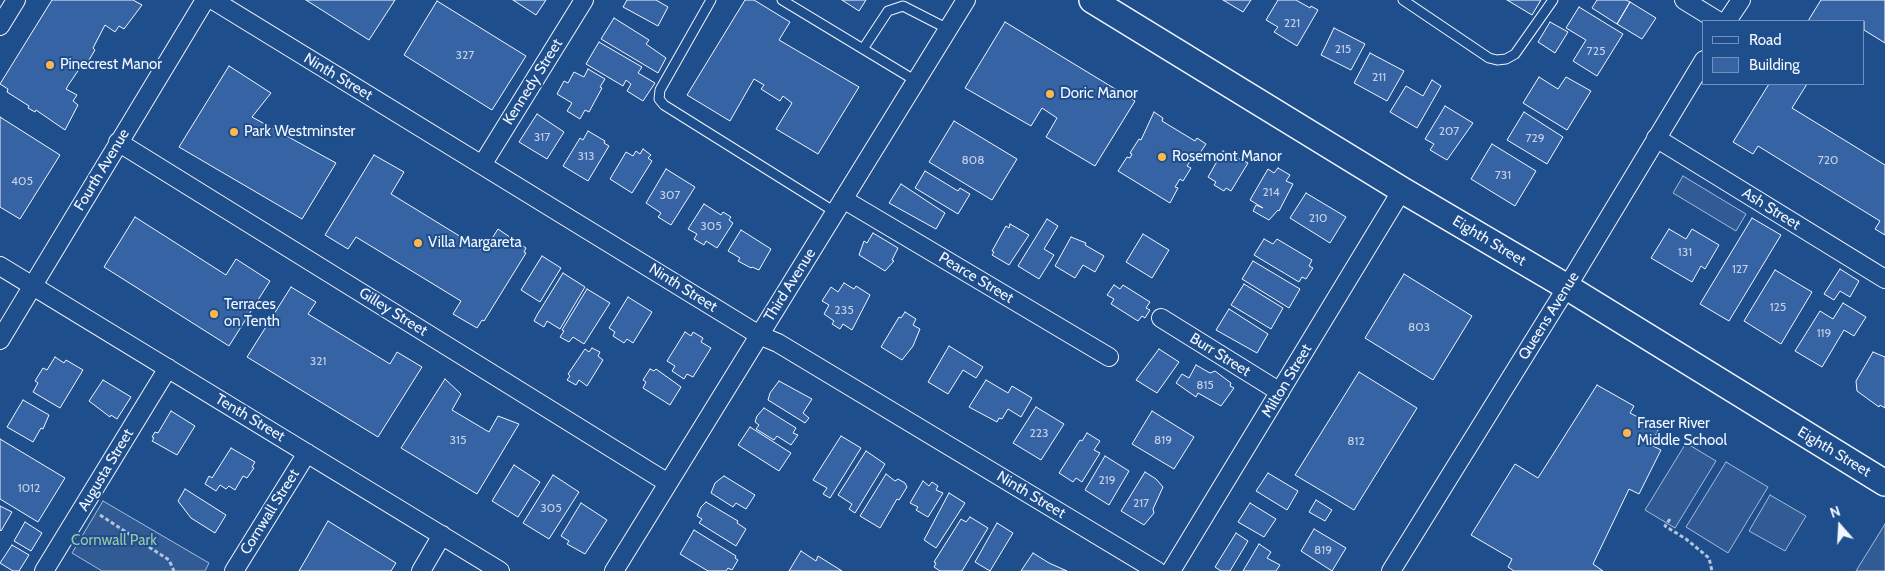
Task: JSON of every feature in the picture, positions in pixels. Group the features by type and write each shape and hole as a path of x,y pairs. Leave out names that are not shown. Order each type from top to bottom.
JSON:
{"street":[{"path":"0,26 16,0"},
{"name":"Fourth Avenue","path":"0,340 205,0"},
{"name":"Ninth Street","path":"213,0 759,335 783,346 1157,571"},
{"name":"Kennedy Street","path":"482,165 584,0"},
{"name":"Third Avenue","path":"614,571 966,0"},
{"name":"Eighth Street","path":"1092,0 1402,190 1567,287 1885,483"},
{"path":"1684,0 1716,20"},
{"path":"1729,20 1740,0"},
{"name":"Queens Avenue","path":"1391,571 1567,287 1702,63"},
{"name":"Ash Street","path":"1656,138 1885,279"},
{"name":"Gilley Street","path":"118,142 668,483"},
{"name":"Milton Street","path":"1171,571 1402,190"},
{"name":"Pearce Street","path":"839,206 1108,357"},
{"name":"Tenth Street","path":"0,266 500,571"},
{"name":"Burr Street","path":"1161,318 1280,392"},
{"name":"Augusta Street","path":"44,571 168,368"},
{"name":"Cornwall Street","path":"234,571 307,453"},
{"path":"421,571 442,536"}],"lane":[{"path":"711,0 660,90 659,99 664,106 839,206"},
{"path":"782,0 916,82"},
{"path":"1403,0 1489,58 1497,60 1506,59 1515,54 1553,0"},
{"path":"862,48 888,11 902,6 948,29"}],"path":[{"path":"84,505 169,560 174,571"},
{"path":"1670,519 1665,526 1686,539 1709,558 1712,571"}],"shaded area":[{"path":"1683,176 1746,214 1736,231 1673,193"},
{"path":"1686,443 1716,461 1675,528 1645,510"},
{"path":"1726,462 1768,487 1728,553 1686,527"},
{"path":"1770,495 1806,516 1785,551 1749,531"},
{"name":"Cornwall Park","path":"103,501 209,563 205,571 102,571 72,553"},
{"path":"1885,524 1885,571 1856,571"}],"building":[{"name":"Pinecrest Manor","path":"52,0 133,0 142,5 124,29 119,26 115,32 105,25 93,48 95,50 83,70 80,68 66,89 77,95 73,101 78,105 65,130 36,110 35,112 28,108 29,106 7,92 8,89 0,84"},
{"path":"306,0 395,0 369,40"},
{"path":"513,0 546,0 536,15"},
{"path":"627,0 656,0 668,7 658,26 623,7"},
{"path":"745,0 754,0 790,22 779,40 859,87 818,154 776,129 792,103 783,96 780,101 761,89 764,85 754,79 730,121 687,95"},
{"path":"842,0 866,0 859,11"},
{"path":"1223,0 1251,0 1243,12"},
{"path":"1278,0 1296,0 1318,10 1297,46 1274,32 1278,27 1266,20"},
{"path":"1507,0 1541,0 1532,15"},
{"path":"1597,0 1626,0 1630,2 1617,24 1592,8"},
{"path":"1821,0 1885,0 1885,43 1865,31 1865,20 1809,20"},
{"path":"437,1 526,56 492,110 404,55"},
{"path":"1630,2 1656,18 1642,39 1617,24"},
{"path":"1579,7 1623,34 1597,76 1573,61 1586,40 1566,28"},
{"path":"614,18 649,40 646,44 666,58 658,73 601,39"},
{"name":"Doric Manor","path":"1005,22 1135,101 1095,166 1046,137 1057,118 1042,108 1031,126 965,88"},
{"path":"1550,22 1568,32 1555,53 1538,42"},
{"path":"1334,28 1365,44 1351,70 1321,55"},
{"path":"599,42 642,67 638,73 655,83 643,101 627,91 631,84 626,80 623,86 586,64"},
{"path":"1370,53 1404,71 1387,101 1354,83"},
{"name":"Park Westminster","path":"229,66 271,93 252,117 336,163 302,219 179,147"},
{"path":"588,69 605,79 589,112 585,110 580,119 567,111 572,103 557,94 564,81 568,83 574,72 584,77"},
{"path":"1539,77 1558,89 1566,77 1591,91 1567,130 1523,103"},
{"path":"1432,80 1441,86 1417,128 1390,112 1406,86 1423,96"},
{"path":"1768,85 1806,85 1792,108 1885,165 1885,235 1875,229 1880,221 1758,146 1753,154 1733,142"},
{"path":"1445,106 1473,123 1447,160 1430,150 1434,144 1425,139"},
{"name":"Rosemont Manor","path":"1154,112 1163,118 1162,121 1195,141 1197,138 1206,144 1198,156 1195,154 1187,166 1191,168 1183,181 1180,179 1175,187 1178,188 1170,203 1118,171 1127,157 1130,158 1132,154 1130,153 1139,139 1141,140"},
{"path":"1524,112 1563,137 1547,164 1507,140"},
{"path":"537,114 564,132 547,159 519,142"},
{"path":"0,117 60,155 20,219 0,207"},
{"path":"954,121 1017,159 992,200 929,162"},
{"path":"588,131 605,141 604,143 609,146 588,181 563,166 580,138 583,140"},
{"path":"1492,144 1536,171 1515,206 1471,179"},
{"path":"643,149 651,155 648,158 652,161 632,193 610,179 626,152 633,156 636,151 640,154"},
{"path":"1223,151 1248,163 1231,191 1226,188 1224,191 1214,185 1216,182 1208,177"},
{"name":"Villa Margareta","path":"374,155 404,172 391,194 484,251 498,229 526,248 524,252 526,253 484,321 482,320 477,328 453,314 461,301 356,237 348,249 325,235"},
{"path":"1278,168 1290,175 1286,181 1293,184 1279,211 1269,220 1253,211 1256,205 1263,208 1250,200 1268,169 1274,173"},
{"path":"666,169 695,187 671,225 658,217 661,213 646,203"},
{"path":"925,171 958,191 960,188 970,194 958,214 915,188"},
{"path":"901,184 945,213 936,229 889,203"},
{"path":"1306,193 1346,217 1330,243 1290,218"},
{"path":"704,204 721,215 723,212 731,217 729,220 733,223 717,248 706,241 704,245 694,239 697,234 688,229"},
{"name":"Terraces on Tenth","path":"135,217 226,275 236,259 270,281 229,346 104,267"},
{"path":"1752,218 1781,235 1729,321 1700,304"},
{"path":"1047,219 1058,226 1044,249 1054,255 1039,279 1018,266"},
{"path":"1010,224 1029,235 1009,265 992,255 994,252 992,251 1006,226 1009,228"},
{"path":"1669,229 1686,239 1692,229 1719,245 1705,269 1701,266 1692,282 1651,258"},
{"path":"741,230 771,249 759,270 738,261 740,258 728,251"},
{"path":"873,233 898,248 892,260 894,261 885,271 859,255 864,241 867,243"},
{"path":"1143,234 1169,250 1152,278 1126,262"},
{"path":"1071,237 1086,243 1085,245 1104,256 1095,272 1083,265 1075,278 1055,266"},
{"path":"1264,239 1273,244 1277,239 1312,260 1309,266 1313,268 1306,279 1302,277 1299,282 1254,255"},
{"path":"542,256 561,268 540,302 521,290"},
{"path":"1253,261 1300,289 1289,308 1242,279"},
{"path":"1840,269 1859,281 1850,297 1840,291 1834,300 1824,294"},
{"path":"1775,270 1812,292 1781,344 1744,321"},
{"path":"563,273 585,287 560,329 547,321 544,327 534,321"},
{"path":"1404,274 1472,316 1433,380 1365,338"},
{"path":"844,283 854,289 856,286 870,295 852,330 843,324 840,329 832,324 834,321 824,314 829,305 822,301 831,287 838,292"},
{"path":"1244,284 1283,308 1271,329 1231,305"},
{"path":"1114,285 1120,289 1123,285 1150,302 1146,308 1150,310 1145,318 1142,316 1138,321 1111,304 1114,299 1107,295"},
{"path":"291,287 316,302 308,314 390,364 397,352 422,367 378,437 247,357"},
{"path":"587,289 610,303 584,344 573,337 569,342 560,337 564,331 562,330"},
{"path":"628,297 652,312 633,343 627,339 624,343 613,336 615,332 609,328"},
{"path":"1843,303 1866,317 1854,336 1844,330 1822,367 1795,351 1820,311 1833,319"},
{"path":"1229,309 1268,334 1257,353 1216,330"},
{"path":"905,312 916,319 913,325 920,329 913,346 902,360 881,347 899,317 901,318"},
{"path":"685,332 691,336 693,332 703,338 701,342 711,348 693,377 687,374 684,379 672,371 675,366 667,361"},
{"path":"949,346 983,367 976,378 963,370 948,394 928,382"},
{"path":"592,348 600,352 598,356 603,360 587,386 579,380 576,385 567,380 570,376 568,374 585,349 589,352"},
{"path":"1159,349 1179,362 1157,393 1136,380"},
{"path":"1873,352 1885,357 1885,408 1880,405 1879,407 1857,391 1856,381"},
{"path":"55,357 64,363 66,360 83,370 60,408 33,392 38,383 35,381 43,368 47,370"},
{"path":"1196,365 1210,373 1215,371 1231,383 1230,386 1234,388 1221,406 1198,393 1196,397 1176,383 1182,374 1189,378"},
{"path":"650,369 654,371 656,369 681,387 670,405 643,388 646,382 643,380"},
{"path":"1359,372 1417,408 1354,510 1295,475"},
{"path":"445,379 461,394 452,410 489,432 498,416 519,424 477,494 401,448"},
{"path":"103,380 131,397 117,419 111,415 110,417 89,401"},
{"path":"986,380 1008,393 1012,386 1032,398 1021,417 1008,409 1002,419 999,418 997,422 969,407"},
{"path":"779,381 812,399 803,413 809,418 805,423 768,400 770,393"},
{"path":"1597,385 1634,406 1630,413 1659,428 1651,445 1661,450 1639,494 1629,489 1593,564 1603,571 1514,571 1508,567 1512,559 1471,535 1515,464 1538,478"},
{"path":"23,400 49,415 43,429 41,428 33,442 7,427"},
{"path":"1036,407 1064,424 1041,460 1013,443"},
{"path":"764,408 796,428 793,433 798,435 791,445 777,436 774,440 756,429 759,425 755,422 757,416"},
{"path":"171,411 195,426 177,455 152,441 155,432 158,433"},
{"path":"1152,411 1194,437 1174,469 1132,444"},
{"path":"750,427 791,453 779,471 738,445"},
{"path":"1087,433 1100,441 1094,450 1100,453 1082,482 1076,478 1073,482 1059,473 1080,440 1082,441"},
{"path":"841,436 861,448 830,498 823,494 827,488 813,480"},
{"path":"0,439 65,478 38,522 0,499"},
{"path":"231,448 255,462 252,467 254,468 247,478 243,476 235,490 229,486 226,489 220,485 216,491 205,484 209,476 212,478"},
{"path":"866,451 885,464 855,513 849,509 852,504 838,495"},
{"path":"1105,456 1129,471 1109,505 1085,490"},
{"path":"514,465 540,482 518,517 492,501"},
{"path":"1145,472 1156,479 1163,487 1153,509 1154,513 1144,525 1121,511"},
{"path":"1268,473 1298,491 1287,510 1256,491"},
{"path":"886,474 895,481 898,479 905,483 907,487 899,500 897,499 880,528 860,516"},
{"path":"553,475 579,492 549,539 523,523"},
{"path":"724,476 755,495 746,509 736,503 733,507 711,493 715,483"},
{"path":"923,481 929,486 932,482 938,486 936,490 943,493 928,517 916,510 918,507 910,503"},
{"path":"185,489 226,515 215,533 191,518 178,501"},
{"path":"949,493 965,503 936,548 924,540"},
{"path":"1316,500 1332,510 1325,521 1309,512"},
{"path":"706,502 738,521 737,523 746,529 736,546 699,523 702,519 697,516 701,507"},
{"path":"581,503 607,520 585,554 567,544 569,541 561,536"},
{"path":"1250,503 1276,519 1264,537 1238,522"},
{"path":"0,506 12,512 1,531 0,530"},
{"path":"970,517 988,528 962,571 940,571 934,567 936,563 934,562 961,519 966,522"},
{"path":"328,521 396,563 391,571 299,571"},
{"path":"25,522 42,533 31,551 14,541"},
{"path":"997,523 1013,533 990,571 975,562"},
{"path":"1314,529 1346,548 1332,571 1301,551"},
{"path":"694,530 736,556 735,558 738,560 732,570 728,568 726,571 708,571 680,554"},
{"path":"1236,533 1248,541 1230,571 1221,571 1215,567"},
{"path":"1259,544 1271,552 1267,558 1280,565 1276,571 1243,571"},
{"path":"12,545 29,555 19,571 13,571 0,563"},
{"path":"801,551 816,561 818,556 842,571 789,571"},
{"path":"1033,553 1049,563 1067,571 1021,571"}],"place":[{"name":"Pinecrest Manor","path":"50,65"},
{"name":"Doric Manor","path":"1050,94"},
{"name":"Park Westminster","path":"234,132"},
{"name":"Rosemont Manor","path":"1162,157"},
{"name":"Villa Margareta","path":"418,243"},
{"name":"Terraces on Tenth","path":"214,314"},
{"name":"Fraser River Middle School","path":"1627,433"}]}
